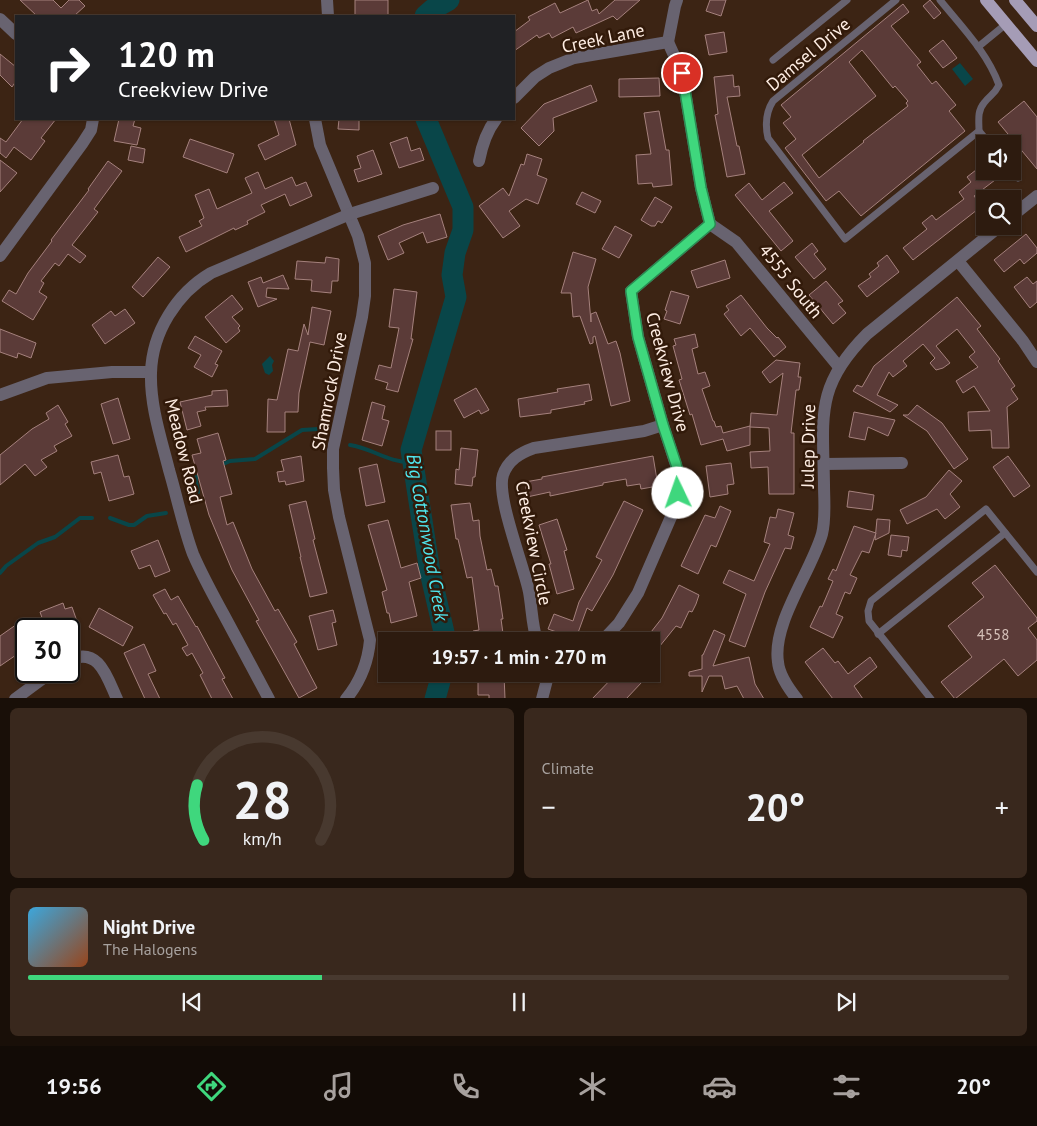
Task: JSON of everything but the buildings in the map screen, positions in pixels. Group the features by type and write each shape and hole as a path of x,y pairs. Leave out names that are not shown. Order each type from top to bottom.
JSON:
{"main road":[{"path":"986,0 1037,61"},
{"path":"1015,0 1037,26"}],"street":[{"path":"328,0 328,15"},
{"name":"Creek Lane","path":"515,97 535,77 549,68 574,58 668,42 677,0"},
{"path":"0,18 15,33"},
{"path":"668,42 682,73 701,188 710,224"},
{"path":"0,256 82,144 90,130 93,120"},
{"name":"Shamrock Drive","path":"315,120 320,145 350,214 365,263 365,296 333,448 334,490 339,517 370,640 368,657 362,676 346,698"},
{"path":"479,161 483,143 489,128 495,120"},
{"name":"Meadow Road","path":"269,698 192,551 156,423 151,372 155,349 166,319 184,293 197,281 255,253 350,214 434,188"},
{"path":"1021,209 1037,196"},
{"name":"4555 South","path":"710,224 736,242 838,367"},
{"name":"Creekview Drive","path":"610,632 630,608 674,510 678,493 679,476 638,337 631,291 710,224"},
{"name":"Julep Drive","path":"797,698 784,678 778,663 777,644 783,624 815,554 822,532 824,508 824,405 830,385 838,367 867,334 989,235"},
{"path":"958,261 1023,341 1037,362"},
{"path":"0,395 46,378 112,372 151,372"},
{"name":"Creekview Circle","path":"534,632 529,591 505,506 502,483 503,475 509,464 522,452 534,448 644,431 663,425"},
{"path":"824,464 902,463"},
{"path":"80,657 95,660 102,667 117,698"},
{"path":"542,698 547,682"},
{"path":"15,698 36,683"}],"lane":[{"path":"773,60 847,0"},
{"name":"Damsel Drive","path":"896,0 774,101 768,109 766,129 768,138 846,239 979,130"},
{"path":"940,0 978,47 994,71 999,85 979,112 979,130 983,135"},
{"path":"978,47 1006,24"},
{"path":"931,698 878,634 868,616 868,607 871,601 986,509 1037,572"},
{"path":"878,634 1006,533"}],"water":[{"path":"960,63 973,79 965,86 952,69"},
{"path":"270,356 274,361 272,365 273,371 269,375 265,373 262,364"}],"waterway":[{"name":"Big Cottonwood Creek","path":"426,15 449,0"},
{"name":"Big Cottonwood Creek","path":"426,120 463,207 463,230 455,253 452,275 456,297 411,450 430,572 444,632"},
{"path":"221,465 230,461 255,459 302,430 318,429"},
{"path":"350,445 395,460 412,462"},
{"path":"193,499 198,492 196,477 201,475"},
{"path":"110,518 134,525 147,516 166,513"},
{"path":"0,573 6,566 38,543 55,537 80,518 92,518"},
{"name":"Big Cottonwood Creek","path":"435,698 440,682"}],"route":[{"path":"678,493 679,476 638,337 631,291 710,224 701,188 682,73"}]}
